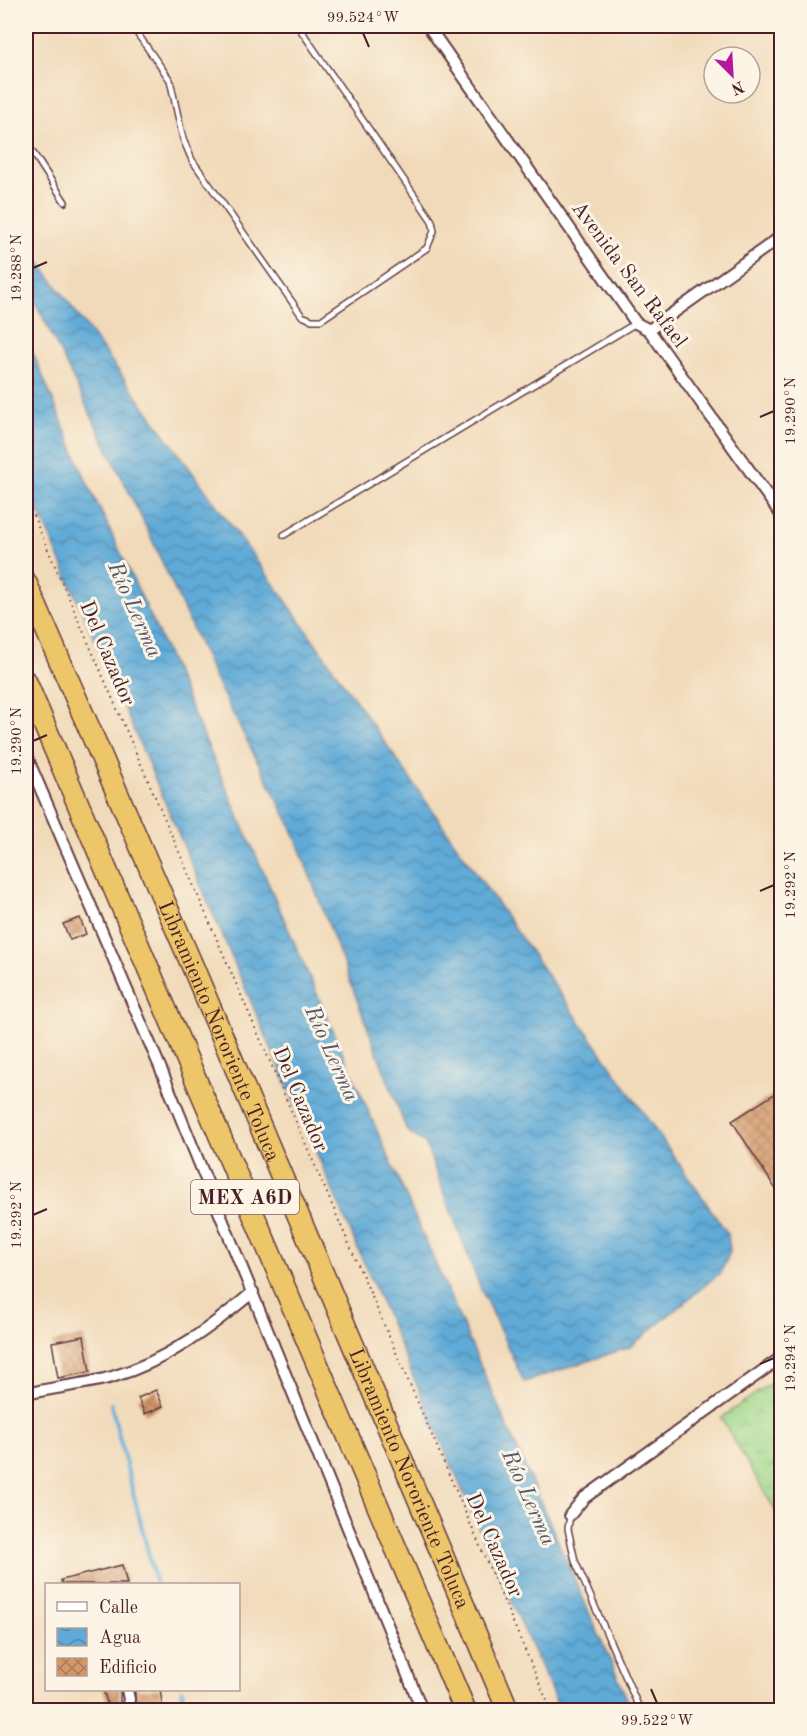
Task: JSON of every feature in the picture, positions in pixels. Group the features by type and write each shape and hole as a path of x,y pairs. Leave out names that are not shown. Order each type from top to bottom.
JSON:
{"highway":[{"name":"Libramiento Nororiente Toluca","path":"26,583 192,965 508,1710"},
{"name":"Libramiento Nororiente Toluca","path":"26,682 465,1710"}],"street":[{"name":"Avenida San Rafael","path":"428,26 636,323 649,330 782,516"},
{"path":"649,330 782,236"},
{"path":"26,755 163,1074 422,1710"},
{"path":"26,1394 109,1378 151,1362 193,1339 253,1292"},
{"path":"570,1515 584,1498 782,1357"},
{"path":"127,1691 127,1710"}],"lane":[{"path":"132,26 170,80 183,139 192,160 302,316 312,320 321,320 428,248 434,231 432,221 298,26"},
{"path":"26,142 65,202"},
{"path":"284,536 636,323"},
{"path":"570,1515 568,1529 575,1561 640,1710"}],"path":[{"name":"Del Cazador","path":"26,499 551,1710"}],"green space":[{"path":"781,1376 781,1520 721,1418"}],"water":[{"path":"26,244 284,598 728,1234 730,1252 721,1272 630,1347 524,1382 479,1285 425,1143 407,1131 291,826 216,681 148,531 26,283"},
{"name":"Río Lerma","path":"26,336 87,482 152,619 632,1710 560,1710 486,1545 26,481"}],"building":[{"path":"80,918 86,934 70,940 63,924"},
{"path":"782,1089 782,1199 732,1121"},
{"path":"84,1336 90,1372 58,1378 52,1342"},
{"path":"156,1390 163,1406 145,1414 138,1398"},
{"path":"122,1565 127,1583 62,1583 61,1580"},
{"path":"104,1691 120,1691 120,1710 109,1710"},
{"path":"135,1691 160,1691 163,1710 135,1710"}],"waterway":[{"path":"111,1404 156,1583"},
{"path":"182,1691 187,1710"}]}
